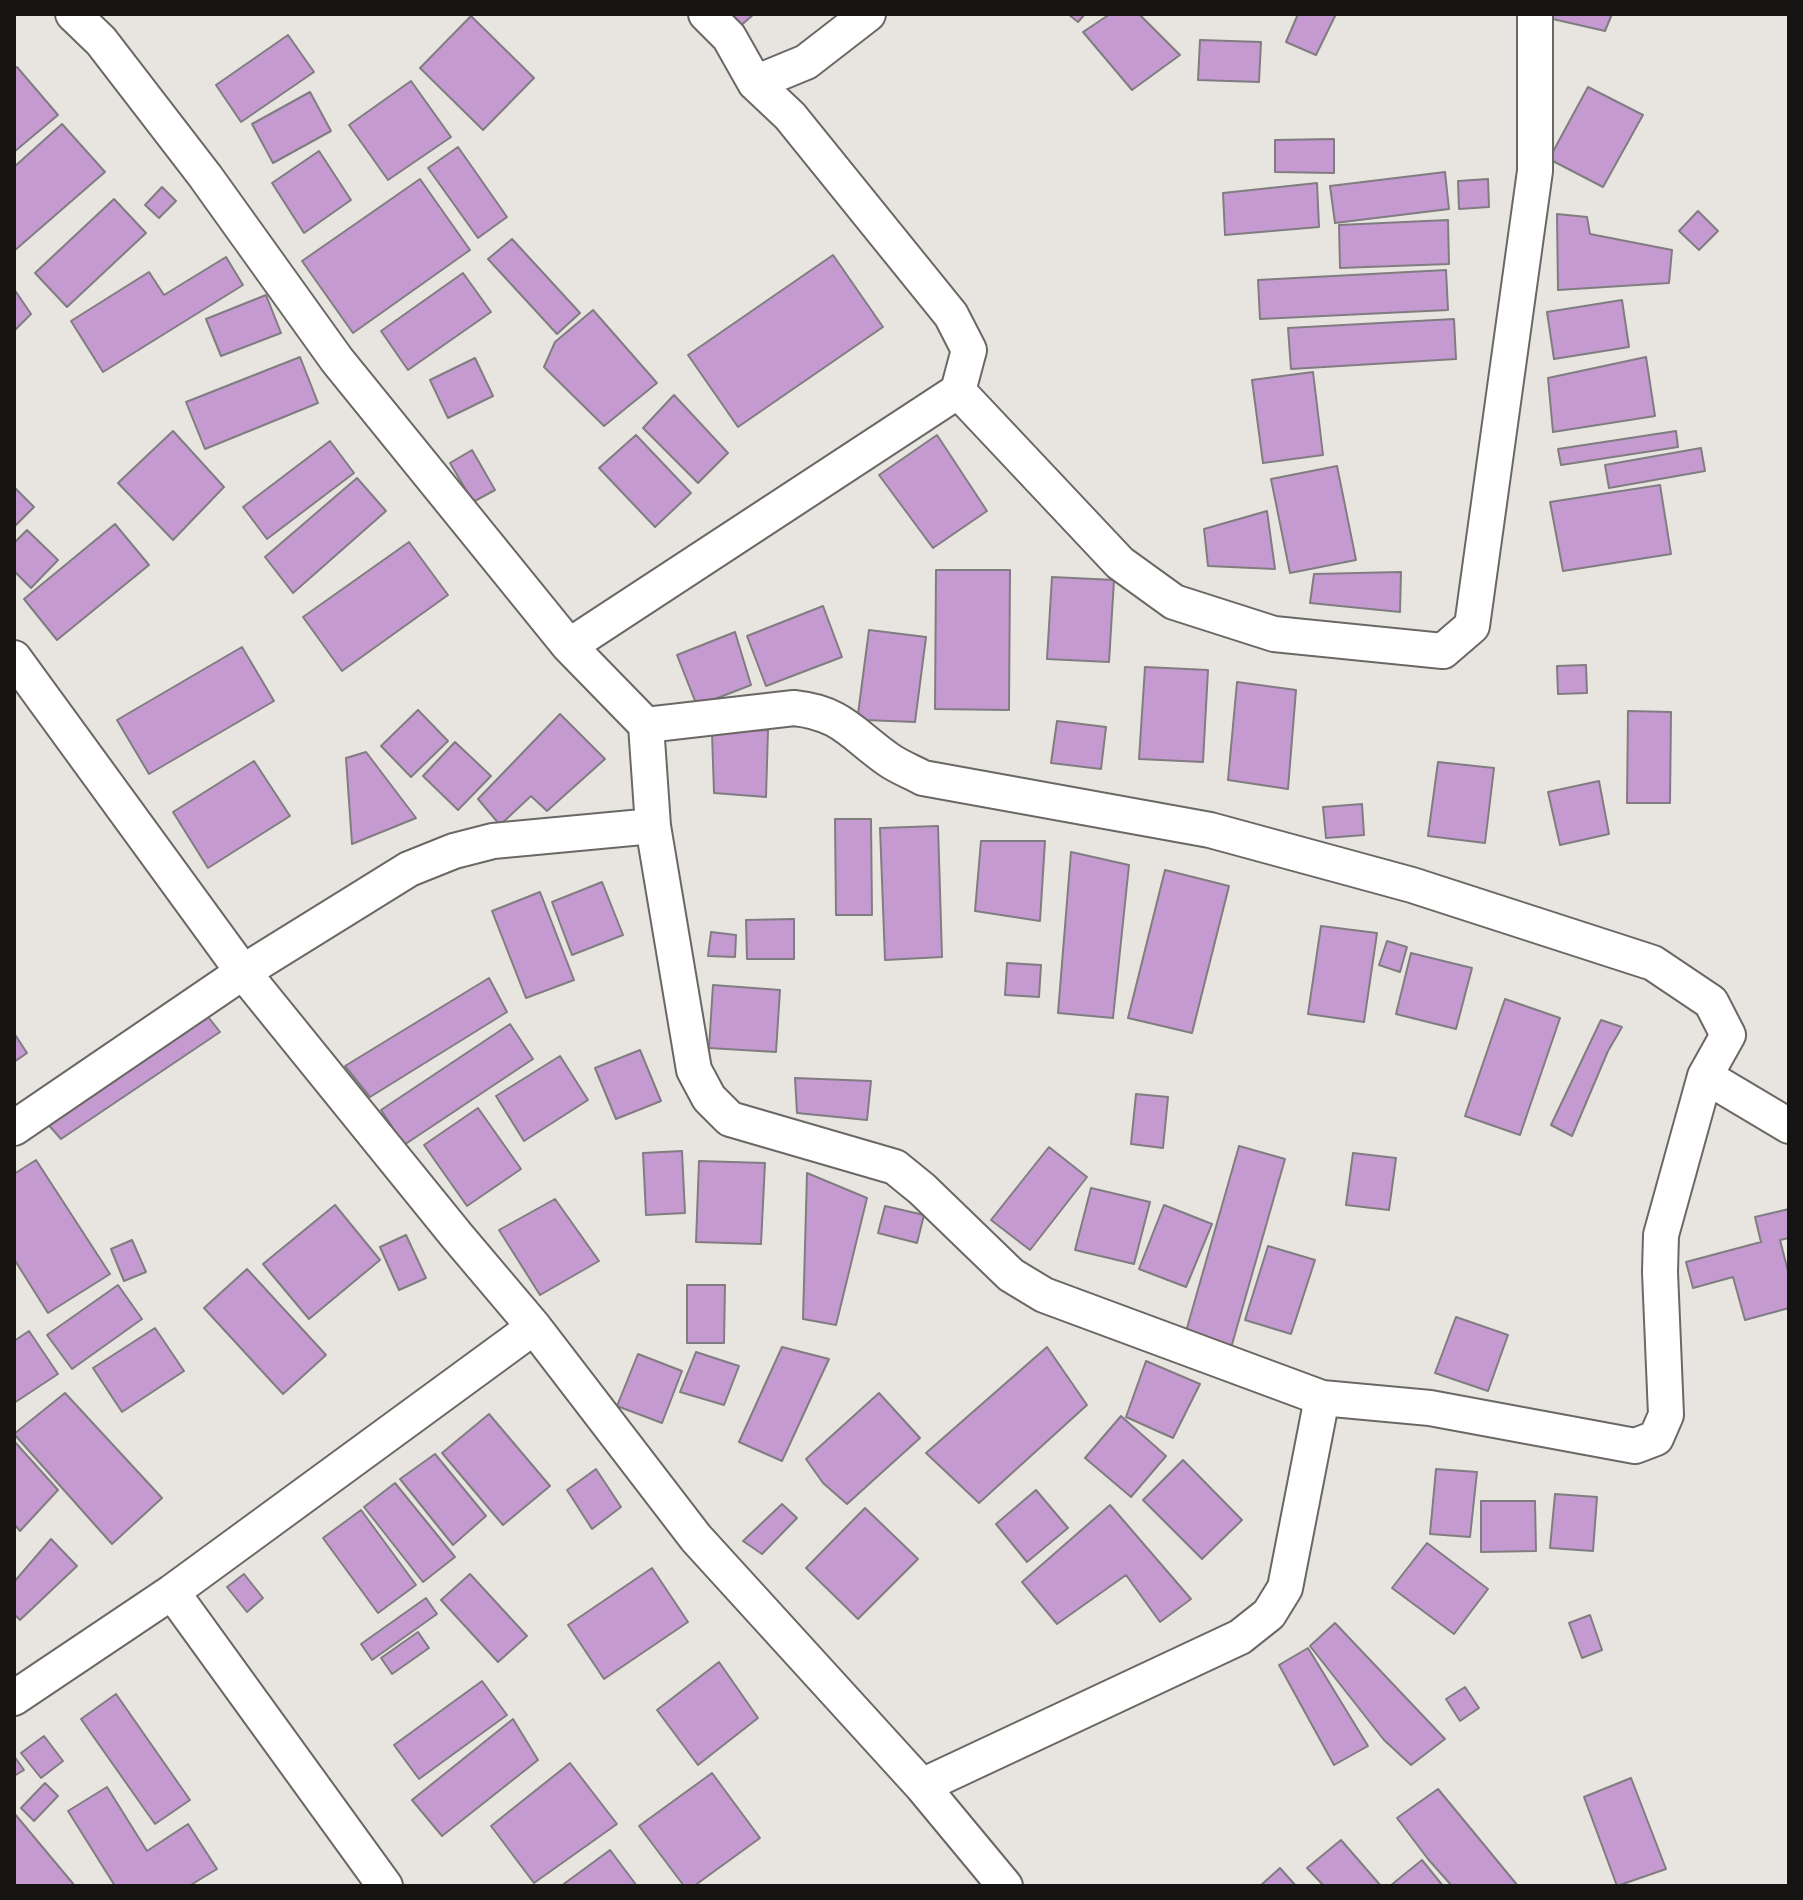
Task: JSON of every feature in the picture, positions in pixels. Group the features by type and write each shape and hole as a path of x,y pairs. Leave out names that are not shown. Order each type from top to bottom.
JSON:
{"street":[{"path":"73,14 101,41 205,176 337,360 569,646 646,725 653,826 694,1070 709,1098 730,1119 895,1167 1011,1275 1044,1295 1322,1398 1430,1408 1635,1446 1656,1438 1666,1415 1661,1235 1705,1076 1728,1035 1711,1002 1653,963 1412,885 1210,830 923,778 890,762 842,722 813,710 794,708 646,725"},
{"path":"569,646 958,391 969,350 951,315 790,116 755,83 729,37 706,14"},
{"path":"755,83 806,62 868,14"},
{"path":"958,391 1120,563 1174,602 1274,634 1443,651 1472,626 1535,171 1535,14"},
{"path":"790,116 806,62"},
{"path":"14,658 243,972 534,1327 696,1538 922,1786 1005,1886"},
{"path":"14,1128 243,972 409,869 454,851 493,841 653,826"},
{"path":"1705,1076 1789,1126"},
{"path":"14,1698 172,1592 534,1327"},
{"path":"922,1786 1240,1637 1269,1614 1285,1588 1322,1398"},
{"path":"172,1592 385,1886"}],"building":[{"path":"725,14 754,14 738,28"},
{"path":"1068,14 1085,14 1078,22"},
{"path":"1110,14 1139,14 1180,55 1132,90 1083,32"},
{"path":"1298,14 1336,14 1316,55 1286,42"},
{"path":"1545,14 1612,14 1605,31 1544,17"},
{"path":"471,16 534,78 483,130 420,68"},
{"path":"288,35 314,72 241,122 216,85"},
{"path":"1200,40 1261,42 1259,82 1198,80"},
{"path":"17,67 58,115 14,152 14,69"},
{"path":"411,81 451,137 388,180 349,125"},
{"path":"1588,87 1643,115 1603,187 1549,159"},
{"path":"310,92 331,131 273,163 252,124"},
{"path":"62,124 105,172 14,251 14,167"},
{"path":"1334,139 1334,173 1275,172 1275,140"},
{"path":"458,147 507,217 478,238 428,168"},
{"path":"319,151 351,200 304,233 272,183"},
{"path":"1445,172 1449,209 1335,223 1330,186"},
{"path":"420,179 470,250 353,333 302,261"},
{"path":"1488,179 1489,207 1459,209 1458,181"},
{"path":"1317,183 1319,227 1225,235 1223,193"},
{"path":"162,187 176,201 159,218 145,205"},
{"path":"114,199 146,233 67,307 35,273"},
{"path":"1698,211 1718,231 1699,250 1679,231"},
{"path":"1557,214 1587,217 1590,234 1672,250 1669,283 1558,290"},
{"path":"1448,220 1449,264 1340,268 1339,225"},
{"path":"512,239 580,313 557,334 488,259"},
{"path":"833,255 883,327 738,427 688,355"},
{"path":"226,257 243,285 103,372 71,321 149,272 164,295"},
{"path":"1446,270 1448,310 1260,319 1258,280"},
{"path":"463,273 491,312 408,370 381,331"},
{"path":"14,289 31,314 14,331"},
{"path":"266,295 281,333 221,356 206,319"},
{"path":"1622,300 1629,347 1554,359 1547,312"},
{"path":"593,310 657,383 604,426 544,367 555,342"},
{"path":"1454,319 1456,359 1291,369 1288,328"},
{"path":"300,357 318,403 205,449 186,402"},
{"path":"1646,357 1655,416 1553,432 1548,378"},
{"path":"475,358 493,396 448,418 430,380"},
{"path":"1313,372 1323,455 1263,463 1252,380"},
{"path":"674,395 728,453 698,483 643,428"},
{"path":"173,431 224,487 173,540 118,483"},
{"path":"1676,431 1678,447 1561,465 1558,449"},
{"path":"636,435 691,493 655,527 599,468"},
{"path":"937,435 987,511 933,548 879,475"},
{"path":"330,441 354,473 267,539 243,507"},
{"path":"1701,448 1705,471 1609,488 1605,465"},
{"path":"472,450 495,490 473,502 450,463"},
{"path":"1337,466 1356,560 1290,573 1271,479"},
{"path":"357,478 386,511 293,593 265,557"},
{"path":"1660,485 1671,554 1563,571 1550,502"},
{"path":"14,487 34,507 14,527"},
{"path":"1267,511 1275,569 1208,566 1204,529"},
{"path":"115,524 149,565 57,640 24,599"},
{"path":"27,530 58,560 31,588 14,571 14,543"},
{"path":"409,542 448,595 342,671 303,617"},
{"path":"936,570 1010,570 1009,710 935,709"},
{"path":"1401,572 1400,612 1310,603 1314,574"},
{"path":"1052,577 1114,580 1109,662 1047,659"},
{"path":"823,606 842,657 766,686 747,636"},
{"path":"869,630 926,637 915,722 865,720 858,714"},
{"path":"735,632 751,685 697,706 677,655"},
{"path":"242,647 274,701 149,774 117,720"},
{"path":"1586,665 1587,693 1558,694 1557,666"},
{"path":"1145,667 1208,670 1203,762 1139,759"},
{"path":"1237,682 1296,690 1288,789 1228,780"},
{"path":"418,710 448,741 411,777 381,746"},
{"path":"1628,711 1671,712 1670,803 1627,803"},
{"path":"560,714 605,759 547,811 531,796 500,825 478,799"},
{"path":"1057,721 1106,727 1101,769 1051,763"},
{"path":"768,730 766,797 714,793 712,733"},
{"path":"455,742 491,776 458,810 423,776"},
{"path":"366,752 416,818 352,844 346,758"},
{"path":"254,761 290,816 208,868 173,812"},
{"path":"1438,762 1494,768 1485,843 1428,836"},
{"path":"1599,781 1609,834 1560,845 1548,792"},
{"path":"1362,804 1364,835 1326,838 1323,807"},
{"path":"835,819 871,819 872,915 836,915"},
{"path":"938,826 942,957 885,960 880,828"},
{"path":"981,841 1045,841 1040,921 975,911"},
{"path":"1071,852 1129,865 1113,1018 1058,1013"},
{"path":"1165,870 1229,886 1192,1033 1128,1018"},
{"path":"602,882 623,935 572,955 552,902"},
{"path":"540,892 574,980 526,998 492,911"},
{"path":"794,919 794,959 747,959 746,920"},
{"path":"1321,926 1377,933 1364,1022 1308,1014"},
{"path":"711,932 736,935 735,957 708,956"},
{"path":"1387,941 1407,947 1400,972 1379,965"},
{"path":"1411,953 1472,968 1456,1029 1396,1014"},
{"path":"1007,963 1041,965 1039,997 1005,995"},
{"path":"489,978 507,1012 370,1097 345,1066"},
{"path":"713,985 780,990 776,1052 709,1048"},
{"path":"1505,999 1560,1018 1520,1135 1465,1116"},
{"path":"202,1009 220,1032 61,1139 45,1121"},
{"path":"1601,1020 1622,1027 1608,1051 1572,1136 1551,1125"},
{"path":"510,1024 533,1059 404,1145 381,1110"},
{"path":"14,1033 27,1053 14,1062"},
{"path":"640,1050 661,1101 616,1119 595,1068"},
{"path":"560,1056 588,1100 524,1141 496,1096"},
{"path":"795,1078 871,1081 867,1120 797,1113"},
{"path":"1136,1094 1168,1097 1163,1148 1131,1144"},
{"path":"478,1108 521,1169 467,1206 424,1145"},
{"path":"1239,1146 1285,1159 1231,1348 1185,1335"},
{"path":"1049,1147 1087,1177 1030,1250 991,1220"},
{"path":"682,1151 685,1213 646,1215 643,1153"},
{"path":"1353,1153 1396,1158 1389,1210 1346,1205"},
{"path":"36,1160 110,1274 48,1313 14,1259 14,1174"},
{"path":"699,1161 765,1163 761,1244 696,1242"},
{"path":"807,1173 867,1198 836,1325 803,1319"},
{"path":"1091,1188 1150,1202 1134,1264 1075,1250"},
{"path":"555,1199 599,1261 540,1295 499,1230"},
{"path":"335,1205 380,1260 309,1319 263,1264"},
{"path":"1164,1205 1212,1224 1186,1287 1139,1269"},
{"path":"885,1206 924,1215 917,1243 878,1233"},
{"path":"1789,1209 1789,1238 1780,1240 1789,1275 1789,1308 1745,1320 1733,1277 1693,1288 1686,1262 1761,1242 1755,1217"},
{"path":"406,1235 426,1278 399,1290 380,1247"},
{"path":"132,1240 146,1272 124,1281 111,1249"},
{"path":"1268,1246 1315,1260 1291,1334 1245,1320"},
{"path":"247,1269 326,1355 283,1394 204,1308"},
{"path":"118,1285 142,1319 72,1369 47,1335"},
{"path":"687,1285 725,1285 724,1343 687,1343"},
{"path":"1456,1317 1508,1335 1488,1391 1435,1373"},
{"path":"155,1328 184,1371 122,1412 93,1368"},
{"path":"29,1331 58,1374 14,1403 14,1341"},
{"path":"782,1347 829,1359 782,1461 739,1442"},
{"path":"1047,1347 1087,1405 979,1503 926,1453"},
{"path":"696,1352 739,1366 724,1405 680,1392"},
{"path":"638,1354 682,1371 662,1423 617,1406"},
{"path":"1146,1361 1200,1384 1173,1438 1126,1417"},
{"path":"65,1393 162,1498 112,1544 14,1434"},
{"path":"879,1393 920,1438 847,1504 823,1483 806,1459"},
{"path":"489,1414 550,1486 503,1525 442,1453"},
{"path":"1121,1416 1166,1456 1131,1497 1085,1458"},
{"path":"14,1441 58,1490 20,1531 14,1524"},
{"path":"435,1454 486,1516 453,1545 400,1479"},
{"path":"1183,1460 1242,1520 1202,1559 1143,1500"},
{"path":"596,1469 621,1507 592,1529 567,1490"},
{"path":"1436,1469 1477,1472 1470,1537 1430,1534"},
{"path":"395,1483 455,1557 423,1582 364,1507"},
{"path":"1036,1490 1068,1528 1027,1562 996,1524"},
{"path":"1555,1494 1597,1497 1593,1551 1550,1548"},
{"path":"1481,1501 1535,1501 1536,1551 1481,1552"},
{"path":"782,1504 797,1518 762,1554 743,1541"},
{"path":"1110,1505 1191,1599 1160,1622 1126,1575 1057,1624 1022,1582"},
{"path":"865,1508 918,1559 858,1619 806,1568"},
{"path":"361,1510 416,1585 378,1613 323,1538"},
{"path":"51,1539 77,1566 20,1620 14,1614 14,1582"},
{"path":"1427,1543 1488,1589 1454,1634 1392,1588"},
{"path":"652,1568 688,1622 604,1679 568,1625"},
{"path":"244,1574 263,1598 247,1612 227,1587"},
{"path":"470,1574 527,1636 498,1662 441,1600"},
{"path":"426,1598 437,1614 372,1660 361,1644"},
{"path":"1590,1615 1602,1650 1582,1658 1569,1623"},
{"path":"1335,1623 1445,1739 1411,1765 1384,1740 1310,1646"},
{"path":"418,1632 429,1648 392,1674 381,1658"},
{"path":"1308,1648 1368,1746 1334,1765 1279,1665"},
{"path":"719,1662 758,1718 698,1765 657,1710"},
{"path":"482,1681 507,1715 419,1779 394,1745"},
{"path":"1465,1687 1479,1708 1460,1721 1446,1699"},
{"path":"116,1694 190,1800 155,1824 81,1719"},
{"path":"513,1719 538,1760 442,1836 412,1800"},
{"path":"44,1736 63,1761 41,1778 21,1753"},
{"path":"14,1756 24,1770 14,1776"},
{"path":"570,1763 617,1824 534,1883 491,1826"},
{"path":"712,1773 760,1838 694,1886 684,1886 639,1826"},
{"path":"1631,1778 1666,1869 1617,1886 1584,1797"},
{"path":"45,1783 58,1796 34,1821 21,1808"},
{"path":"107,1787 147,1851 188,1824 217,1869 189,1886 115,1886 68,1811"},
{"path":"1438,1789 1518,1886 1452,1886 1428,1859 1397,1818"},
{"path":"14,1813 75,1886 14,1886"},
{"path":"1341,1840 1381,1886 1324,1886 1307,1868"},
{"path":"610,1850 637,1886 561,1886"},
{"path":"1422,1860 1443,1886 1390,1886"},
{"path":"1280,1868 1296,1886 1260,1886"}]}
